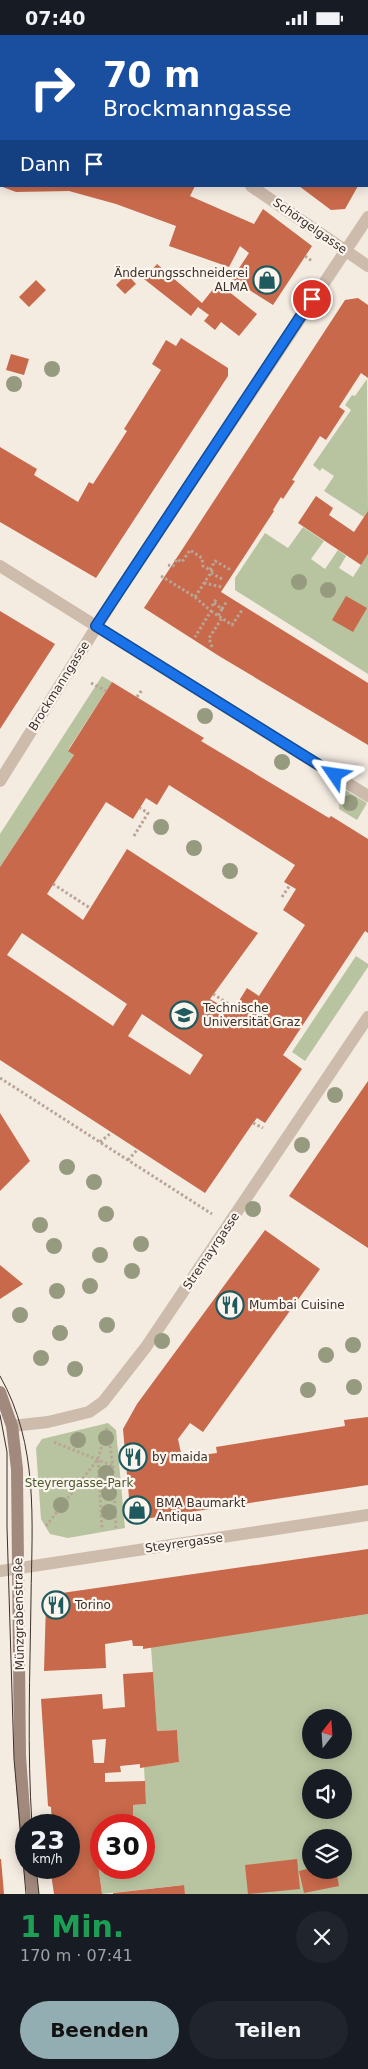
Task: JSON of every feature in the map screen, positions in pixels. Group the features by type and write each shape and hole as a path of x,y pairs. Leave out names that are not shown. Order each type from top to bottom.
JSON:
{"main road":[{"name":"Münzgrabenstraße","path":"0,1392 12,1426 17,1469 20,1756 24,1814"},
{"path":"31,1879 33,1894"}],"street":[{"name":"Schörgelgasse","path":"252,187 368,267"},
{"name":"Brockmanngasse","path":"0,781 96,626 368,217"},
{"path":"0,565 368,796"},
{"name":"Stremayrgasse","path":"12,1426 48,1422 89,1412 103,1401 146,1347 230,1225 368,1017"},
{"name":"Steyrergasse","path":"0,1571 368,1515"}],"path":[{"path":"305,256 312,261"},
{"path":"168,565 173,566 177,559 182,562 190,551 202,558 204,566 210,572 224,580"},
{"path":"194,597 204,583 215,561 231,571"},
{"path":"161,576 232,625 242,610"},
{"path":"204,583 222,587"},
{"path":"217,598 213,604 222,609"},
{"path":"212,647 209,638 227,601"},
{"path":"195,637 211,611"},
{"path":"91,683 106,691"},
{"path":"137,697 142,690"},
{"path":"134,836 148,813 140,808"},
{"path":"53,884 90,908"},
{"path":"282,897 290,885"},
{"path":"213,995 235,1008"},
{"path":"0,1078 230,1225"},
{"path":"253,1123 263,1128"},
{"path":"100,1142 110,1133"},
{"path":"128,1160 137,1150"},
{"path":"102,1530 98,1459 107,1428 113,1467 116,1527"},
{"path":"51,1436 52,1441 113,1467"},
{"path":"46,1526 98,1459"}],"green space":[{"path":"367,379 368,511 364,517 324,491 334,476 322,468 320,471 313,465 351,410 345,405 352,395 355,396"},
{"path":"303,527 324,541 311,559 325,569 338,550 346,556 339,568 353,577 368,554 368,674 235,590 235,578 265,533 288,548"},
{"path":"102,676 112,682 68,750 74,755 0,867 0,834"},
{"path":"338,786 367,803 357,820 339,809"},
{"path":"356,956 368,964 368,967 305,1061 292,1052"},
{"name":"Steyrergasse-Park","path":"108,1423 116,1430 125,1528 68,1538 50,1534 41,1519 36,1448 42,1439"},
{"path":"368,1614 368,1894 185,1894 183,1885 102,1894 100,1879 155,1879 155,1814 133,1814 133,1805 146,1804 144,1767 179,1762 177,1730 157,1731 151,1647"}],"building":[{"path":"3,187 194,187 190,196 254,224 263,209 312,246 273,305 232,279 249,253 240,246 229,267 169,246 176,226 116,204 69,191 16,192"},
{"path":"300,187 357,187 345,209 331,210"},
{"path":"157,264 202,303 218,283 257,314 239,336 221,322 215,330 204,321 209,315 198,307 191,316 144,279"},
{"path":"127,274 136,284 125,294 116,285"},
{"path":"36,280 46,290 29,307 19,297"},
{"path":"358,298 368,305 368,378 361,373 339,407 345,411 326,440 320,436 292,480 295,481 283,499 281,497 274,511 221,592 368,683 368,745 219,656 144,608 345,300"},
{"path":"181,338 228,368 228,376 96,578 0,522 0,447 37,469 34,475 78,502 89,482 93,484 127,431 124,429 161,370 152,364 166,340 176,346"},
{"path":"11,354 29,359 24,375 6,370"},
{"path":"316,496 333,508 329,515 354,532 368,511 368,554 361,565 298,523"},
{"path":"346,596 367,608 353,632 332,620"},
{"path":"0,611 55,644 0,729"},
{"path":"112,682 204,738 201,741 329,818 331,816 368,839 368,933 365,931 283,1055 302,1069 265,1123 257,1118 253,1123 205,1193 0,1060 0,867 74,755 68,751","holes":["169,785 295,865 284,882 296,889 283,910 305,925 259,996 247,988 232,1012 210,999 258,933 127,849 83,920 47,894 106,802 133,819 146,798 157,805","22,933 127,1004 113,1026 7,955","142,1014 203,1055 190,1075 128,1036"]},
{"path":"368,1081 368,1248 289,1196"},
{"path":"0,1113 30,1161 0,1191"},
{"path":"265,1230 320,1269 203,1432 190,1423 178,1439 181,1453 187,1457 217,1453 216,1447 345,1426 344,1420 368,1417 368,1485 131,1521 123,1429 137,1404"},
{"path":"0,1265 23,1284 0,1299"},
{"path":"368,1549 368,1614 143,1649 143,1646 133,1646 132,1640 105,1644 106,1668 44,1671 46,1603 55,1594"},
{"path":"153,1672 157,1731 177,1730 179,1762 140,1768 140,1764 120,1766 121,1772 105,1773 105,1782 145,1781 146,1804 133,1805 133,1814 90,1814 90,1879 100,1879 102,1894 54,1894 52,1879 80,1879 80,1814 51,1814 51,1807 48,1806 41,1699 102,1694 103,1709 125,1707 123,1674","holes":["106,1739 104,1763 94,1763 92,1740"]},
{"path":"1,1859 4,1894 0,1894"},
{"path":"297,1859 300,1889 248,1894 245,1865"},
{"path":"302,1870 302,1879 338,1879 339,1886 304,1893 299,1871"},
{"path":"184,1885 185,1894 113,1894 113,1893"}],"tram line":[{"path":"0,1376 13,1402 21,1429 31,1484 29,1740 31,1814"},
{"path":"0,1415 7,1452 7,1527 14,1759 26,1894"},
{"path":"37,1879 39,1894"}],"place":[{"name":"Änderungsschneiderei ALMA","path":"267,280"},
{"name":"Technische Universität Graz","path":"184,1015"},
{"name":"Mumbai Cuisine","path":"230,1305"},
{"name":"by maida","path":"133,1457"},
{"name":"BMA Baumarkt Antiqua","path":"137,1510"},
{"name":"Torino","path":"56,1605"}],"route":[{"path":"312,299 96,626 335,775"}]}
